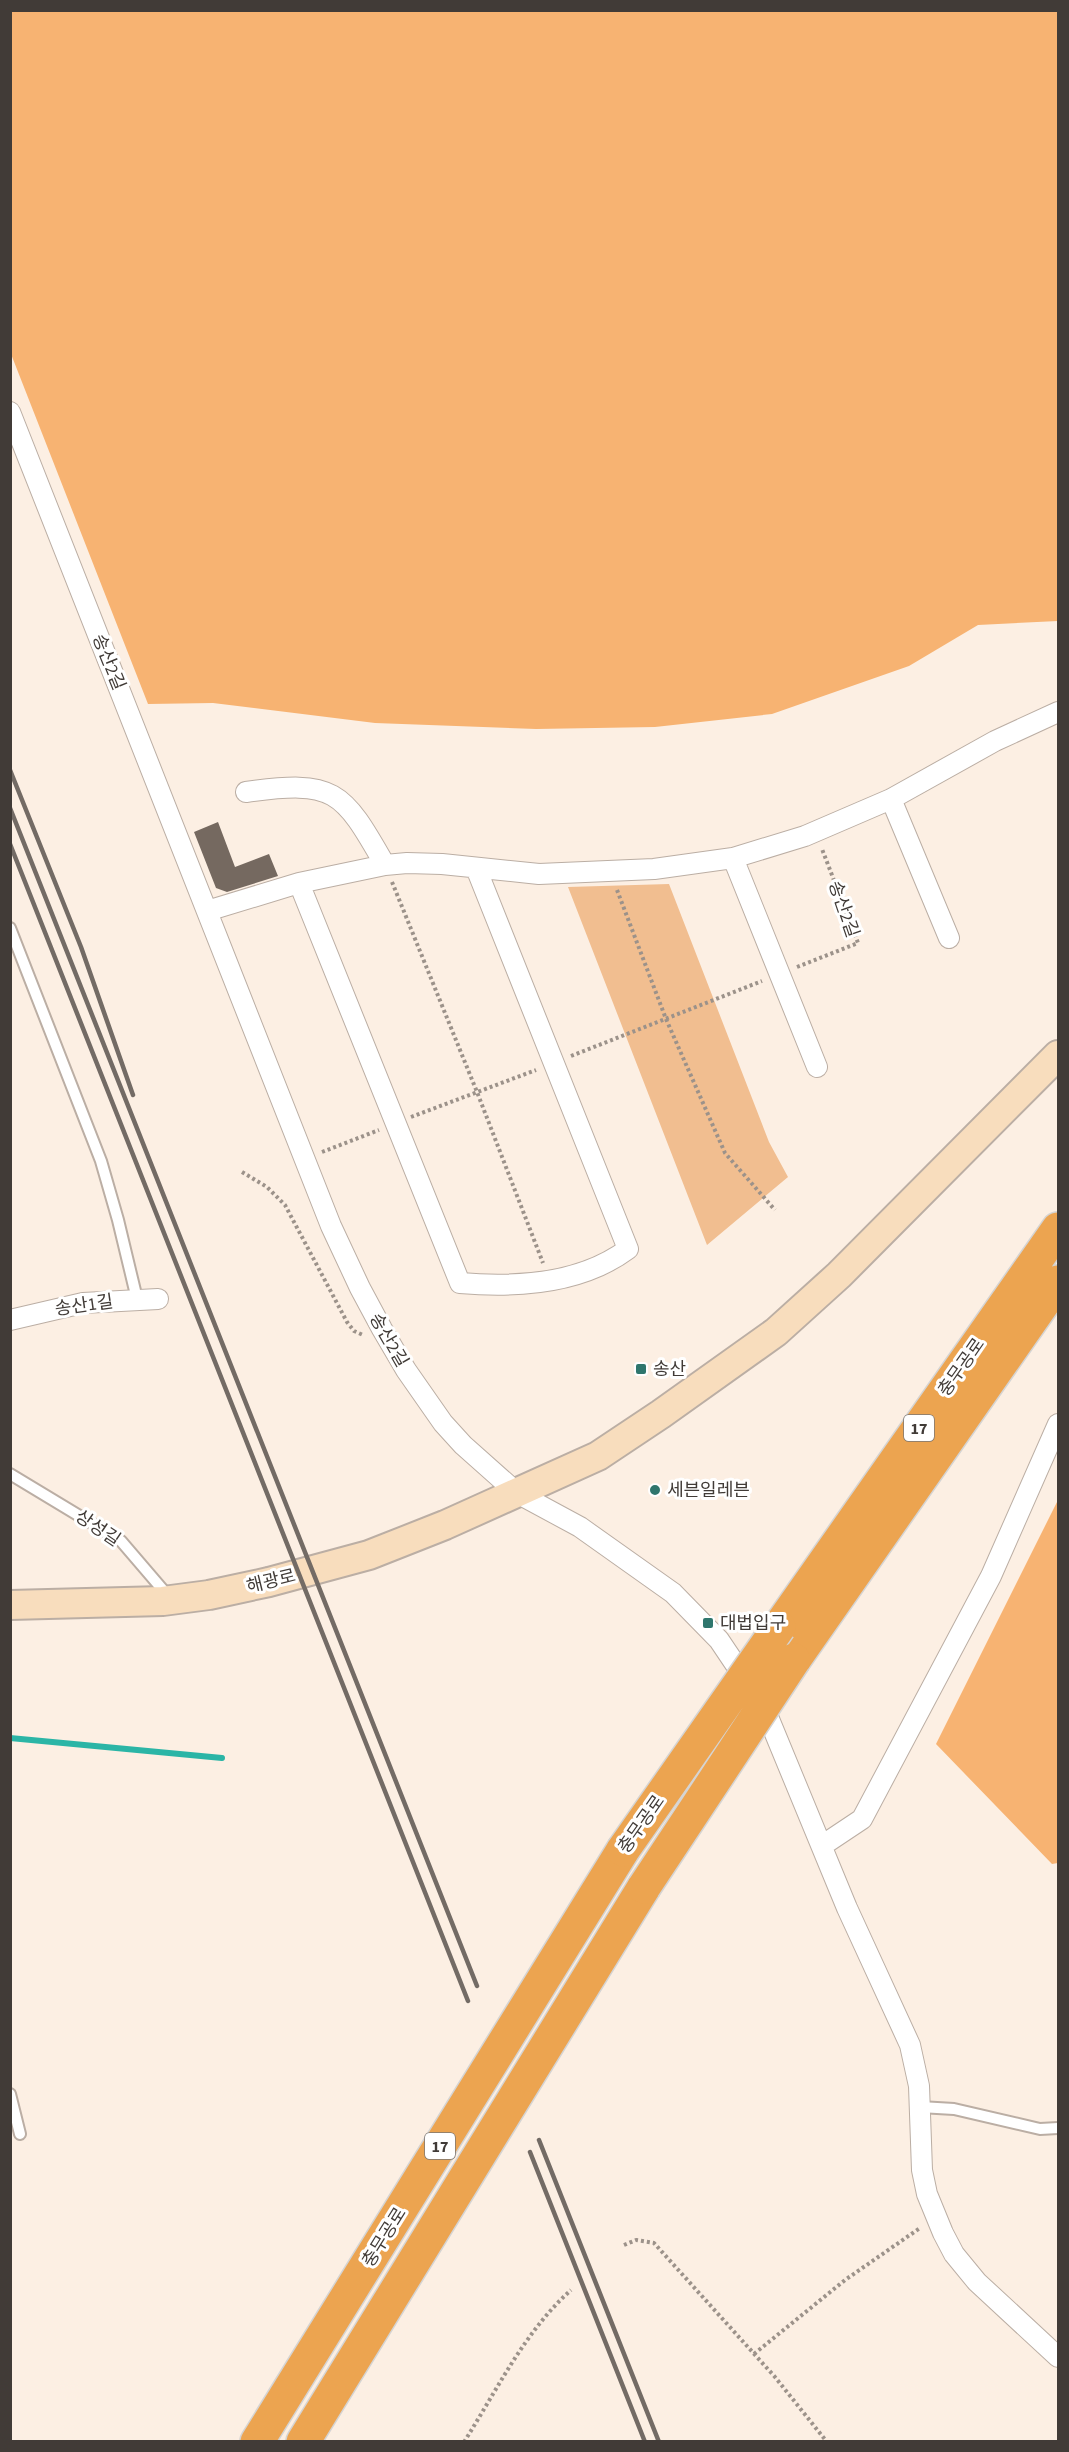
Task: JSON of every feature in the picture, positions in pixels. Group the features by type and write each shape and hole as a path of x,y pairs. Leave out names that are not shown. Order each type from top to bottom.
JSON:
{"highway":[{"path":"836,1545 892,1442 1059,1203"},
{"name":"충무공로","path":"257,2442 623,1850 1059,1229"},
{"name":"충무공로","path":"303,2442 644,1887 794,1660 1059,1282"}],"main road":[{"name":"해광로","path":"10,1605 171,1600 258,1585 369,1555 445,1525 598,1456 776,1332 839,1275 1059,1056"}],"street":[{"name":"송산2길","path":"10,412 345,1258 388,1339 443,1423 463,1445 517,1493 580,1527 673,1593 718,1640 764,1707 823,1845 847,1908 910,2045 916,2067 920,2107 922,2170 927,2194 936,2217 954,2254 977,2282 1059,2357"},
{"path":"207,911 299,883 385,865 406,863 538,874 654,869 733,858 816,831 891,799 995,741 1059,711"},
{"path":"246,792 289,786 311,787 328,792 348,807 385,865"},
{"path":"891,799 949,938"},
{"path":"733,858 817,1067"},
{"path":"299,883 460,1283 521,1285 549,1281 602,1266 628,1249 476,868"},
{"name":"송산1길","path":"10,1320 83,1303 158,1299"},
{"path":"823,1845 862,1819 991,1576 1059,1424"}],"lane":[{"path":"10,928 100,1161 121,1230 137,1299"},
{"name":"상성길","path":"10,1474 121,1541 171,1600"},
{"path":"10,2094 20,2134"},
{"path":"920,2107 954,2109 1040,2129 1059,2128"}],"path":[{"name":"송산2길","path":"305,1158 858,943 816,831"},
{"path":"385,865 477,1092 549,1281"},
{"path":"610,872 666,1019 725,1153 775,1210"},
{"path":"242,1172 267,1187 285,1205 354,1331 388,1339"},
{"path":"754,2354 869,2262 936,2217"},
{"path":"624,2245 636,2240 654,2242 754,2354 827,2442"},
{"path":"464,2442 536,2327 553,2306 571,2290"}],"shaded area":[{"path":"11,10 1058,11 1058,621 978,625 909,666 772,714 655,727 536,729 375,723 213,703 148,704 11,354"},
{"path":"669,884 769,1142 788,1177 707,1245 568,887"},
{"path":"1058,1500 1058,1863 1052,1864 936,1744"}],"building":[{"path":"218,822 235,867 269,854 278,876 227,892 216,888 194,832"}],"waterway":[{"path":"10,1738 222,1758"}],"railway":[{"path":"10,770 81,947 133,1095"},
{"path":"10,808 477,1986"},
{"path":"10,844 468,2001"},
{"path":"539,2140 659,2442"},
{"path":"530,2152 645,2442"}],"place":[{"name":"송산","path":"641,1369"},
{"name":"세븐일레븐","path":"655,1490"},
{"name":"대법입구","path":"708,1623"}]}
